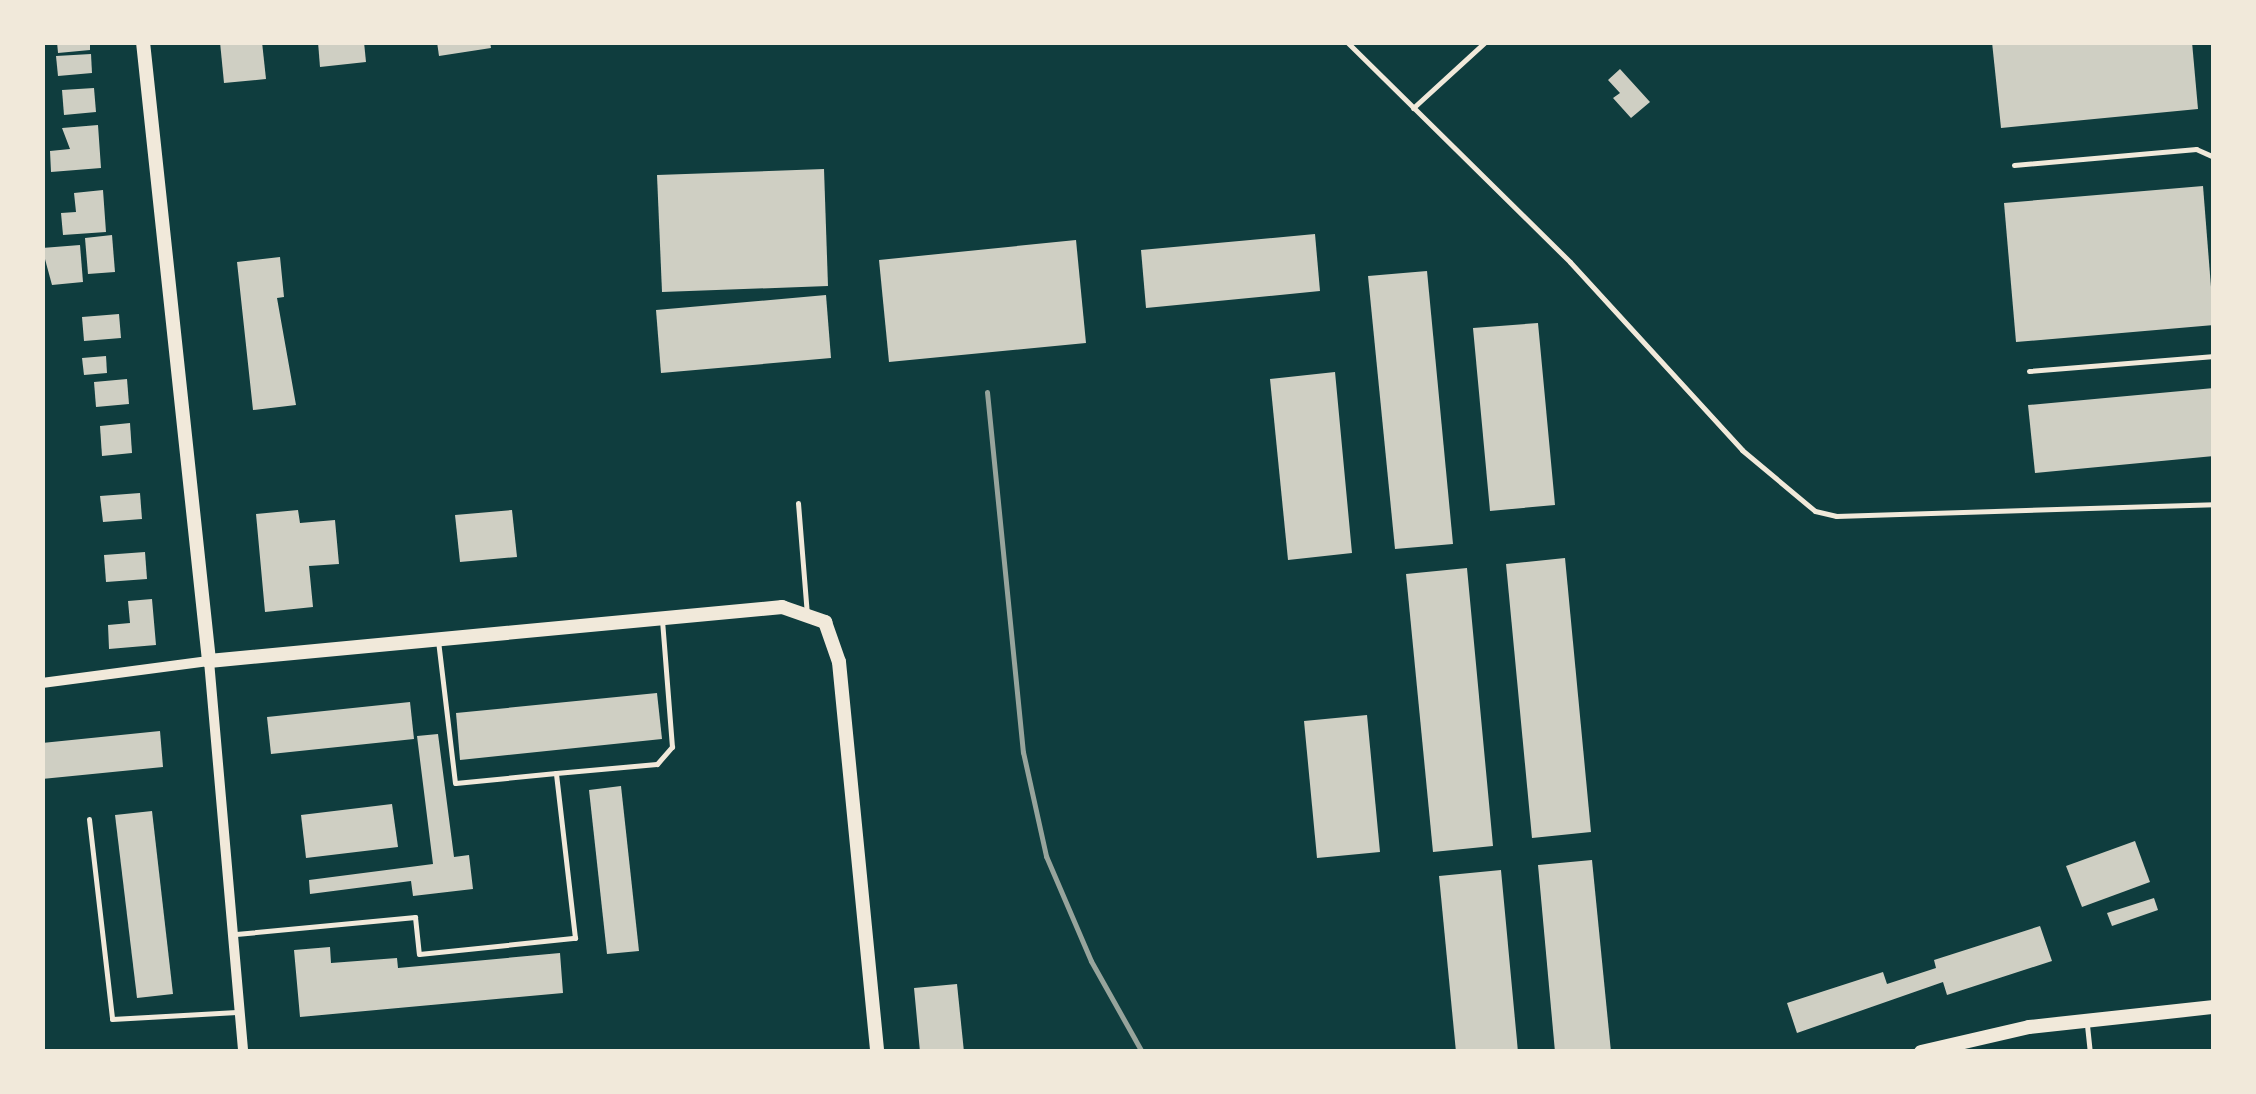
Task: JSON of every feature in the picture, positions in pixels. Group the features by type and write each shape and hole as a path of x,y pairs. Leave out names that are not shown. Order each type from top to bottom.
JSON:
{"street":[{"path":"143,42 208,661 243,1052"},
{"path":"42,683 208,661 782,607 825,622 838,662 876,1052"},
{"path":"1922,1052 2086,1018 2214,1007"}],"lane":[{"path":"1347,42 1570,262 1742,450 1816,512 1836,516 2214,504"},
{"path":"1413,108 1484,42"},
{"path":"2014,165 2196,149 2214,158"},
{"path":"2029,371 2214,356"},
{"path":"798,503 806,615"},
{"path":"438,640 456,783 657,764 672,747 662,618"},
{"path":"233,934 415,917 419,954 575,938 556,773"},
{"path":"89,819 112,1019 240,1012"},
{"path":"2086,1018 2090,1052"}],"building":[{"path":"57,42 90,42 90,50 58,53"},
{"path":"220,42 262,42 266,79 224,83"},
{"path":"318,42 364,42 366,62 320,67"},
{"path":"437,42 490,42 491,48 439,56"},
{"path":"1992,42 2192,42 2198,109 2001,128"},
{"path":"91,54 92,73 58,76 56,56"},
{"path":"1620,69 1650,102 1631,118 1613,98 1620,93 1608,80"},
{"path":"94,88 96,112 64,115 62,90"},
{"path":"98,125 101,168 51,172 50,151 70,149 62,128"},
{"path":"824,169 828,286 662,292 657,175"},
{"path":"2203,186 2214,325 2016,342 2004,203"},
{"path":"103,190 106,232 63,235 61,213 76,212 74,193"},
{"path":"1315,234 1320,291 1146,308 1141,250"},
{"path":"112,235 115,272 88,274 85,238"},
{"path":"1076,240 1086,343 889,362 879,260"},
{"path":"80,245 83,282 52,285 42,248"},
{"path":"280,257 284,297 277,298 296,405 253,410 237,262"},
{"path":"1427,271 1453,544 1395,549 1368,276"},
{"path":"826,295 831,358 661,373 656,310"},
{"path":"119,314 121,338 84,341 82,317"},
{"path":"1538,323 1555,505 1490,511 1473,328"},
{"path":"106,356 107,373 84,375 82,358"},
{"path":"1335,372 1352,553 1288,560 1270,379"},
{"path":"127,379 129,404 96,407 94,382"},
{"path":"2214,388 2214,456 2035,473 2028,405"},
{"path":"130,423 132,453 102,456 100,426"},
{"path":"140,493 142,519 103,522 100,496"},
{"path":"298,510 300,523 335,520 339,564 309,566 313,607 265,612 256,514"},
{"path":"512,510 517,557 460,562 455,515"},
{"path":"145,552 147,579 106,582 104,555"},
{"path":"1565,558 1591,832 1532,838 1506,564"},
{"path":"1467,568 1493,846 1433,852 1406,574"},
{"path":"152,599 156,645 109,649 108,625 130,623 128,601"},
{"path":"657,693 662,739 460,760 456,713"},
{"path":"410,702 414,739 271,754 267,717"},
{"path":"1367,715 1380,852 1317,858 1304,721"},
{"path":"160,731 163,767 42,779 42,743"},
{"path":"438,734 454,857 469,855 473,889 413,896 411,881 310,894 309,880 433,864 417,736"},
{"path":"621,786 639,951 607,954 589,790"},
{"path":"392,804 398,847 306,858 301,815"},
{"path":"152,811 173,994 137,998 115,815"},
{"path":"2135,841 2150,882 2082,907 2066,866"},
{"path":"1592,860 1611,1052 1555,1052 1538,865"},
{"path":"1501,870 1518,1052 1456,1052 1439,876"},
{"path":"2154,898 2158,910 2112,926 2107,913"},
{"path":"2040,926 2052,961 1947,995 1943,982 1797,1033 1787,1003 1883,972 1887,984 1936,968 1934,960"},
{"path":"330,947 331,963 397,958 398,968 560,953 563,993 300,1017 294,950"},
{"path":"957,984 964,1052 920,1052 914,988"}],"railway":[{"path":"987,392 1023,752 1046,856 1091,961 1142,1052"}]}
